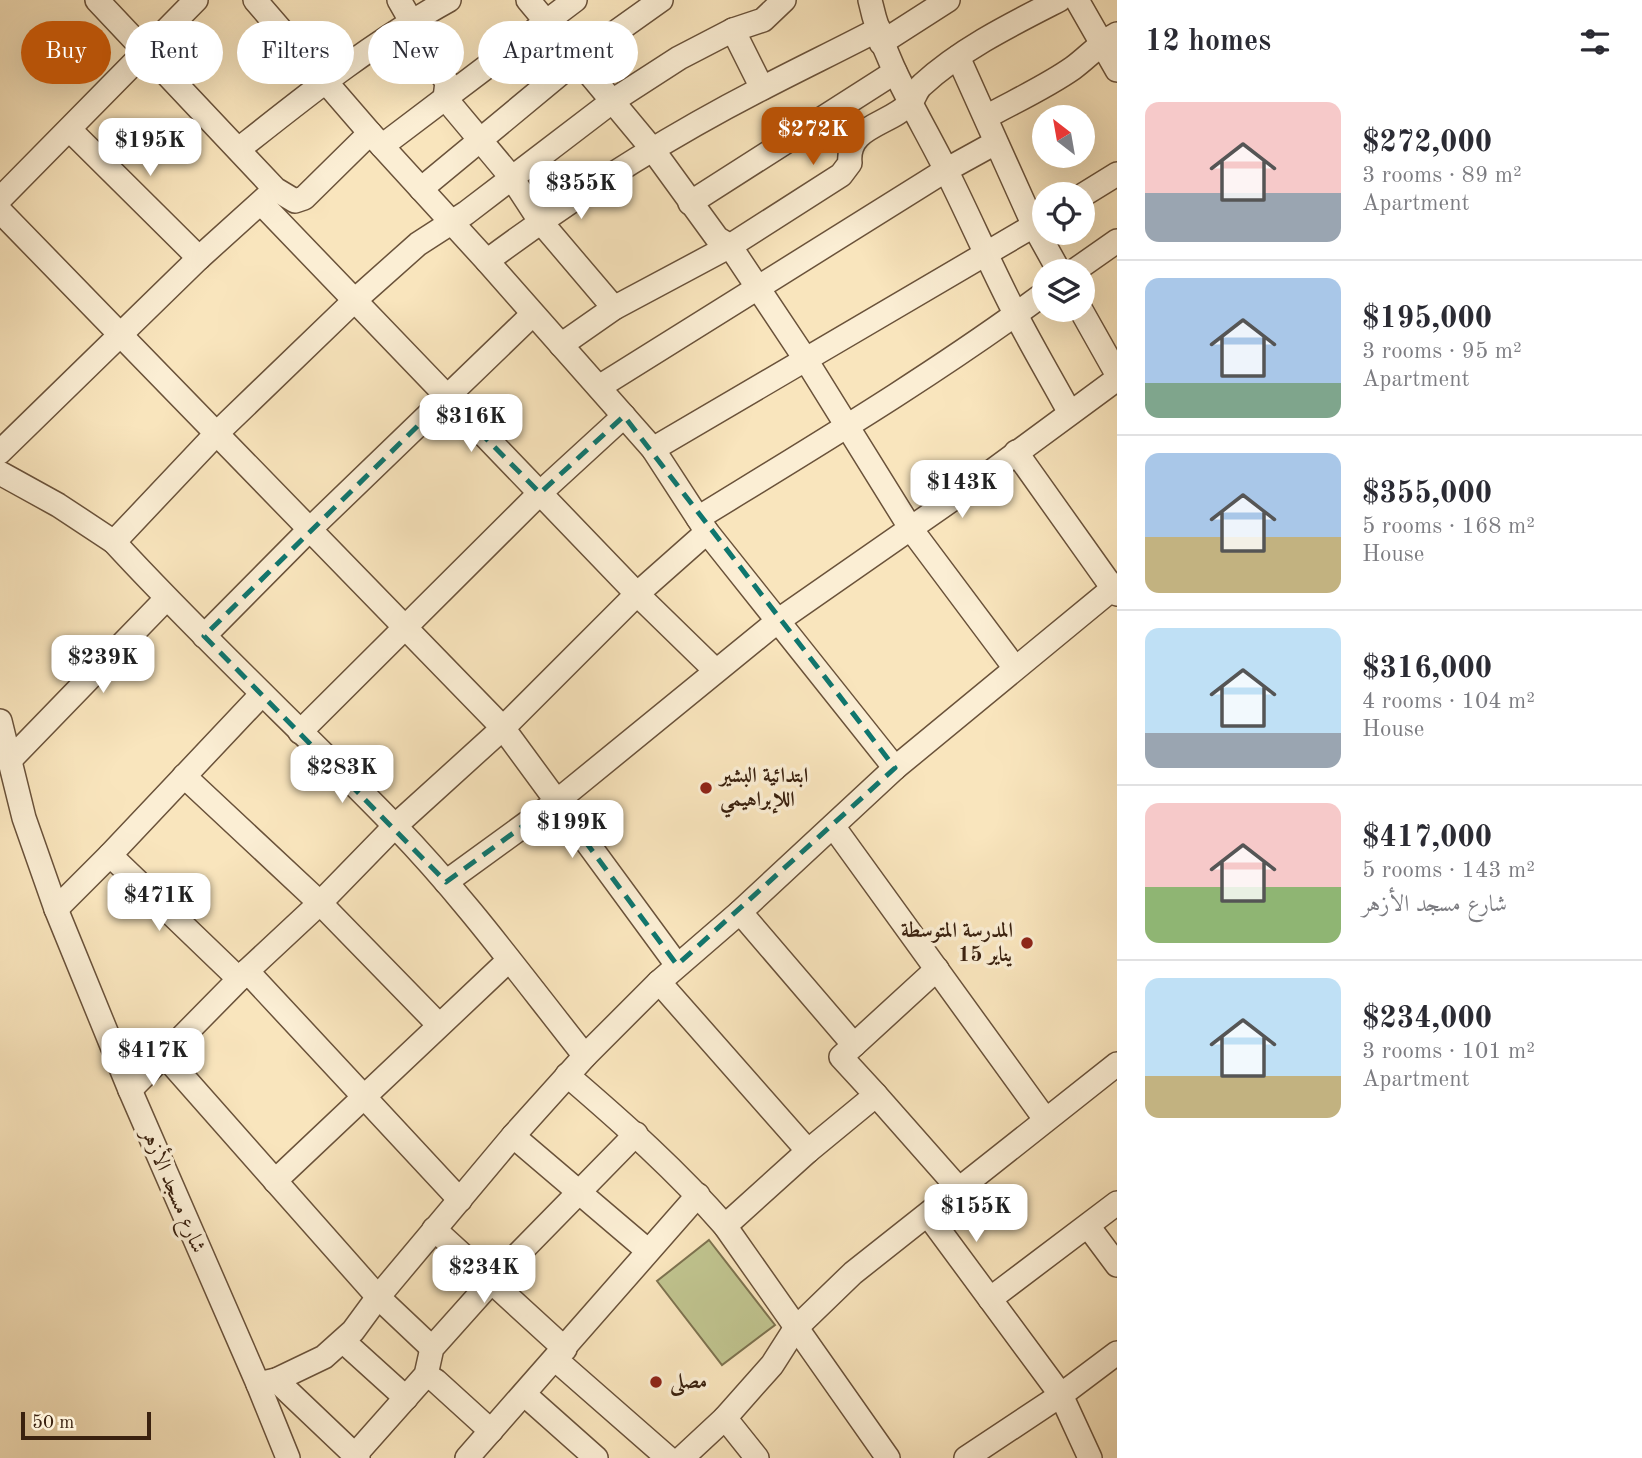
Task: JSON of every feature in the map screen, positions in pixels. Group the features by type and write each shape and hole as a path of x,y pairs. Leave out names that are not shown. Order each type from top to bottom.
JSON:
{"street":[{"path":"97,0 125,29"},
{"path":"176,21 196,0"},
{"path":"255,0 274,21"},
{"path":"399,0 411,21 449,0"},
{"path":"528,0 546,20"},
{"path":"268,196 301,200 376,139 445,98 575,0"},
{"path":"631,21 661,0"},
{"path":"114,542 217,433 354,301 418,244 466,214 614,100 679,58 733,30 763,20 784,0"},
{"path":"870,0 880,36 895,72 1016,314 1070,413"},
{"path":"487,261 540,221 653,150 762,89 880,36 948,0"},
{"path":"561,345 614,308 730,246 841,174 849,163 848,153 853,142 865,131 911,103 919,87 958,57 998,32 1059,0"},
{"path":"1077,0 1109,38 1117,70"},
{"path":"733,30 762,89"},
{"path":"986,117 1058,78 1109,38"},
{"path":"958,57 995,143 1032,209"},
{"path":"690,203 895,72"},
{"path":"0,199 125,74"},
{"path":"177,84 239,149 268,196 354,301 637,594 715,670"},
{"path":"239,149 321,84"},
{"path":"329,84 653,449 702,525 895,768"},
{"path":"447,84 445,98 512,178 540,221 614,308"},
{"path":"421,188 548,84"},
{"path":"600,84 653,150 717,238 730,246 759,286 911,529 1015,668"},
{"path":"70,130 199,258"},
{"path":"600,387 946,170 995,143"},
{"path":"1095,188 1117,174"},
{"path":"0,452 199,258 268,196"},
{"path":"0,211 503,728 677,965"},
{"path":"653,449 1032,226"},
{"path":"1091,259 1117,241"},
{"path":"130,1090 395,826 503,728 702,525 1032,302"},
{"path":"204,636 309,530 533,314"},
{"path":"446,882 556,802 779,620 911,529 1117,377 1087,322"},
{"path":"300,732 540,493 624,416"},
{"path":"636,1134 491,1282 432,1348 426,1375 356,1456 267,1382 324,1357 353,1332 378,1297 513,1136 585,1056 677,965 740,912 895,768 1015,668 1116,589 1016,452"},
{"path":"0,472 58,505 114,542 166,598 395,826 446,882 585,1056"},
{"path":"9,761 166,598"},
{"path":"56,909 262,694"},
{"name":"شارع مسجد الأزهر","path":"0,721 24,818 56,909 130,1090 267,1382 288,1458"},
{"path":"184,776 320,903 439,1026"},
{"path":"833,827 1045,1119"},
{"path":"110,855 243,975 364,1097 460,1200"},
{"path":"740,912 854,1045"},
{"path":"275,1181 509,960"},
{"path":"937,969 841,1057 959,1189"},
{"path":"659,982 808,1151"},
{"path":"164,1055 378,1297 432,1348"},
{"path":"682,1458 725,1418 772,1365 795,1329 853,1273 1117,1064"},
{"path":"567,1075 636,1134 698,1195 725,1226 888,1458"},
{"path":"725,1226 808,1151 876,1095"},
{"path":"513,1136 647,1250"},
{"path":"467,1458 698,1195"},
{"path":"990,1299 1117,1203"},
{"path":"928,1215 1061,1395 1090,1458"},
{"path":"1088,1226 1117,1265"},
{"path":"434,1229 668,1458"},
{"path":"343,1341 406,1398"},
{"path":"976,1455 1117,1353"},
{"path":"426,1375 491,1431"},
{"path":"524,1394 596,1458"},
{"path":"725,1418 757,1458"}],"highlighted area":[{"path":"446,398 540,493 624,416 895,768 677,965 556,802 446,882 204,636"}],"green space":[{"path":"709,1240 775,1325 722,1365 657,1281"}],"place":[{"name":"ابتدائية البشير اللإبراهيمي","path":"706,788"},
{"name":"المدرسة المتوسطة 15 يناير","path":"1027,943"},
{"name":"مصلى","path":"656,1382"}]}
